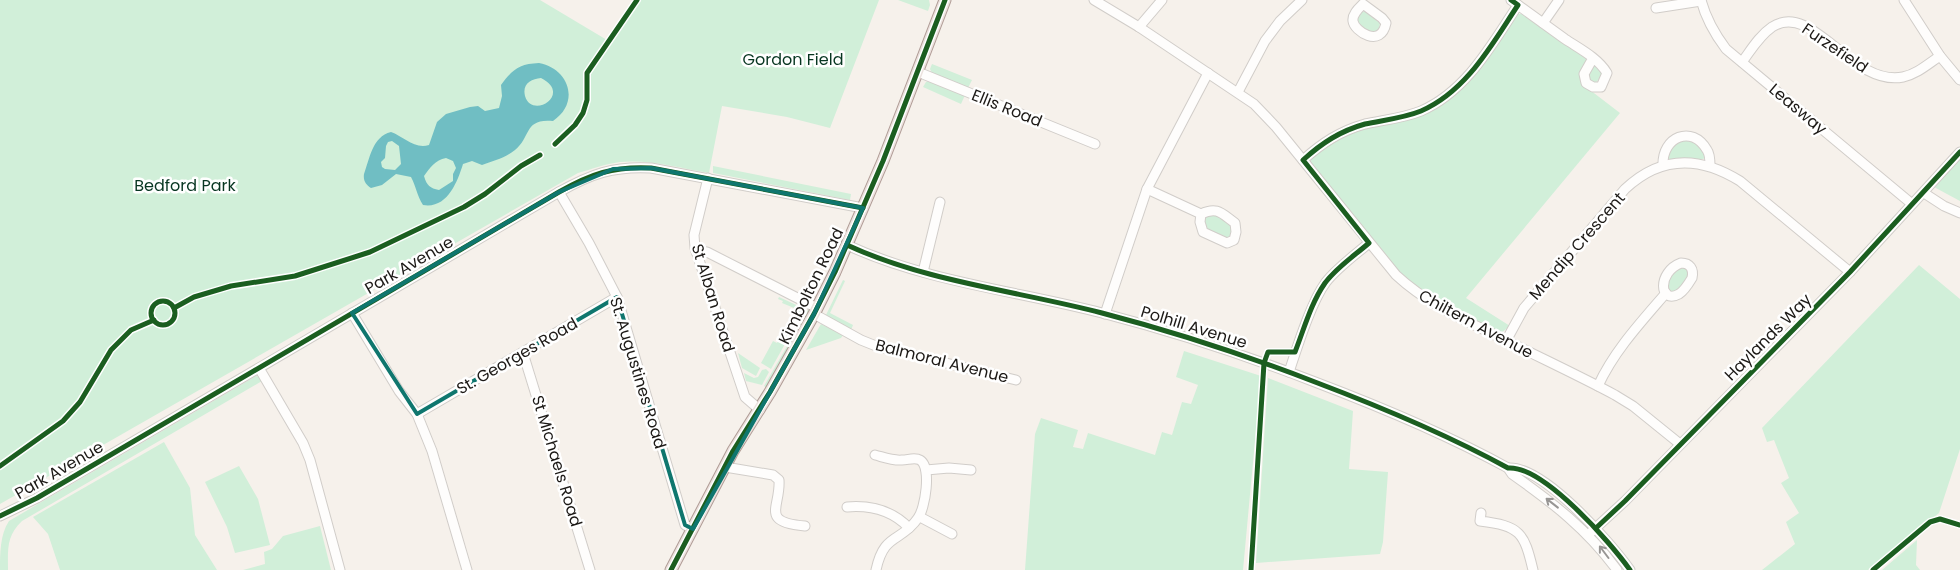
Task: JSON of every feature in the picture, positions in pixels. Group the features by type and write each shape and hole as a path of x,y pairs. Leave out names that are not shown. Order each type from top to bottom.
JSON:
{"main road":[{"name":"Kimbolton Road","path":"671,570 725,467 760,410 816,311 864,208 945,0"}],"street":[{"name":"Chiltern Avenue","path":"1094,0 1238,92 1264,113 1396,275 1424,298 1598,386 1633,406 1680,444"},
{"path":"1139,28 1162,0"},
{"path":"1238,92 1265,41 1280,21 1302,0"},
{"path":"1543,23 1559,0"},
{"path":"1904,0 1940,56 1960,80"},
{"name":"Leasway","path":"1656,8 1701,1 1714,33 1726,49 1912,204"},
{"path":"1303,160 1322,143 1341,133 1364,124 1420,112 1444,98 1456,89 1468,75 1515,2 1593,58"},
{"name":"Furzefield","path":"1742,62 1763,34 1782,22 1794,22 1813,29 1862,68 1882,77 1903,77 1918,72 1940,56"},
{"name":"Ellis Road","path":"918,72 1095,144"},
{"path":"1105,314 1147,189 1208,73"},
{"path":"1664,165 1664,151 1673,141 1683,135 1690,136 1703,145 1708,152 1710,166"},
{"name":"Haylands Way","path":"1588,535 1850,272 1960,152"},
{"name":"Mendip Crescent","path":"1506,341 1524,308 1626,189 1636,179 1664,165 1695,162 1722,170 1740,181 1850,272"},
{"name":"Park Avenue","path":"0,516 37,498 559,192 594,174 631,167 651,168 864,208"},
{"name":"St Alban Road","path":"708,178 694,235 696,252 745,397 760,410"},
{"path":"1147,189 1201,214"},
{"name":"St. Augustines Road","path":"559,192 589,243 616,297 685,525 692,529"},
{"path":"1924,193 1944,206 1960,212"},
{"path":"923,272 940,202"},
{"path":"1289,372 1318,295 1326,282 1339,268 1369,243"},
{"name":"Polhill Avenue","path":"847,245 892,264 1105,314 1180,334 1352,396 1439,433 1508,468 1512,474 1553,503 1600,546 1617,570"},
{"name":"Balmoral Avenue","path":"696,252 707,252 816,311 861,340 876,346 1016,380"},
{"path":"1598,386 1606,368 1635,329 1666,293"},
{"name":"St. Georges Road","path":"417,414 616,297"},
{"path":"352,313 398,390 417,414 432,451 468,570"},
{"name":"St Michaels Road","path":"523,353 590,570"},
{"path":"259,368 303,443 310,460 340,570"},
{"path":"875,455 900,460 920,460 925,464 926,470 925,501 920,517 909,528 888,542 882,551 876,570"},
{"path":"725,467 773,475 779,480 774,507 776,515 782,521 792,525 805,526"},
{"name":"Polhill Avenue","path":"1508,468 1516,467 1546,485 1577,509 1596,528 1630,570"},
{"path":"926,470 949,468 971,470"},
{"path":"847,507 870,507 888,512 900,519 909,528"},
{"path":"1480,512 1480,521 1507,526 1521,536 1528,546 1533,570"},
{"path":"920,517 952,534"}],"highlighted area":[{"path":"651,168 863,208 814,314 693,529 685,525 617,297 417,414 352,313 559,192 613,169"}],"green space":[{"name":"Bedford Park","path":"0,0 540,0 612,43 640,0 879,0 830,128 787,117 722,106 709,173 664,164 631,161 609,164 578,173 0,504"},
{"path":"898,0 929,0 930,5 928,11"},
{"path":"1361,11 1366,12 1380,23 1379,30 1372,35 1354,23"},
{"path":"1516,14 1526,14 1600,67 1602,75 1590,90 1620,113 1466,298 1510,326 1501,333 1428,298 1401,277 1309,166 1312,156 1342,136 1440,105"},
{"path":"932,64 972,80 968,88 932,73 930,69"},
{"path":"929,81 965,95 961,104 923,87"},
{"path":"1679,139 1691,139 1705,150 1706,158 1699,160 1669,160 1666,158 1666,153"},
{"path":"1960,159 1960,201 1934,187"},
{"path":"713,166 851,194 850,200 713,173"},
{"path":"1215,212 1233,226 1231,239 1225,239 1207,229 1204,221 1208,214"},
{"path":"1919,265 1960,299 1960,449 1939,513 1868,570 1762,570 1795,544 1786,522 1799,513 1781,483 1789,478 1774,440 1767,442 1762,428"},
{"path":"1686,266 1690,274 1678,291 1667,289 1666,281 1678,267"},
{"path":"843,280 845,281 830,313 853,325 851,330 826,315"},
{"path":"779,297 805,309 795,328 791,326 799,310 782,303 783,301 778,299"},
{"path":"809,308 808,318 804,319 767,388 764,386"},
{"path":"821,324 843,335 841,338 806,350"},
{"path":"787,333 790,335 771,369 761,363 773,341 777,343 780,337 779,334 784,337"},
{"path":"1184,351 1261,376 1243,570 1025,570 1035,434 1041,418 1078,430 1073,447 1083,449 1088,433 1155,455 1162,432 1172,435 1182,402 1191,404 1198,385 1176,377"},
{"path":"738,353 760,368 756,376 742,368"},
{"path":"766,369 769,372 762,385 746,381 744,373 754,378 758,377 762,370"},
{"path":"256,376 262,381 22,521 13,532 9,544 8,570 0,570 2,538 9,521"},
{"path":"1268,378 1353,411 1349,469 1388,472 1383,542 1380,554 1256,563"},
{"path":"164,442 190,488 195,535 217,570 60,570 48,534 33,517"},
{"path":"239,466 258,499 270,545 235,553 227,527 205,482"},
{"path":"320,526 331,570 243,570 265,564 264,552 272,549 283,536"},
{"path":"1917,540 1916,565 1920,570 1882,570"}],"water":[{"path":"539,63 550,66 564,79 569,96 567,105 553,121 537,122 532,125 520,145 511,153 482,165 472,161 463,164 458,179 450,193 439,203 431,205 423,205 411,177 396,174 382,185 371,188 366,184 364,174 370,155 380,138 391,132 419,146 429,145 437,122 446,114 478,106 485,111 499,108 502,96 501,85 517,68","holes":["541,78 550,84 553,91 552,97 548,102 535,106 529,103 524,92 528,83","392,141 399,146 401,164 395,170 382,167 381,162 385,158 388,142","446,158 453,161 456,168 453,174 453,181 439,190 429,186 424,176 439,161"]}],"cycle path":[{"path":"555,144 575,125 583,113 587,100 587,73 637,0"},
{"path":"671,570 733,451 770,392 814,314 835,272 883,161 945,0"},
{"path":"1251,570 1264,363 1268,352 1295,352 1312,308 1325,283 1340,267 1369,243 1303,160 1324,143 1347,130 1421,111 1452,91 1477,65 1518,5 1511,0"},
{"path":"1596,528 1625,501 1850,272 1960,152"},
{"path":"174,308 194,297 231,286 295,276 370,252 464,207 485,194 521,166 540,155"},
{"path":"0,516 37,498 559,192 603,172 625,168 651,168 863,208"},
{"path":"847,245 877,258 941,277 1070,305 1183,336 1289,372 1389,411 1437,432 1508,468 1523,470 1539,479 1575,508 1608,542 1630,570"},
{"path":"163,301 171,305 175,313 171,321 163,325 155,321 151,313 155,305 163,301"},
{"path":"0,466 63,421 80,402 111,350 131,330 154,320"},
{"path":"1873,570 1930,522 1940,519 1960,525"}],"park label":[{"name":"Gordon Field","path":"793,59"}]}
